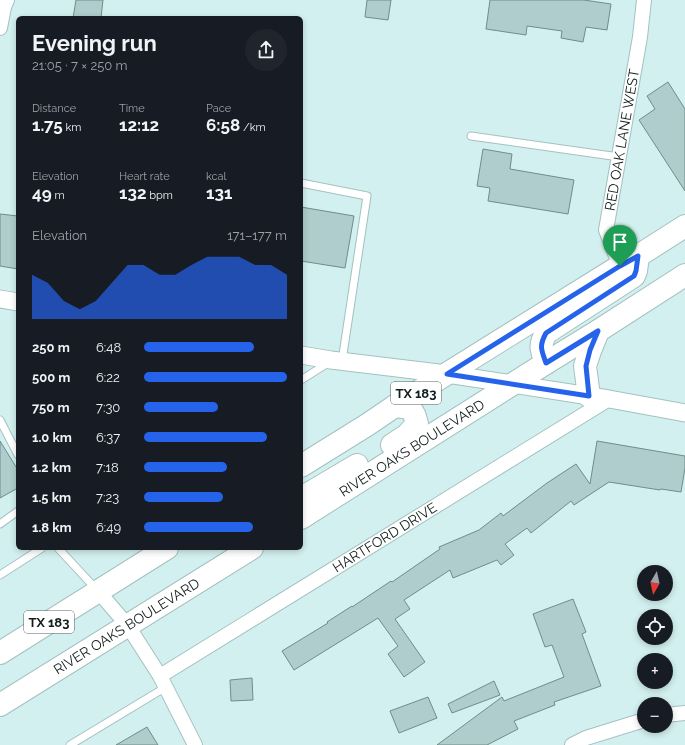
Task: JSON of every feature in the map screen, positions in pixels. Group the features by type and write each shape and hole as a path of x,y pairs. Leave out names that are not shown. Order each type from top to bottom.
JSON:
{"main road":[{"name":"TX 183","path":"303,465 685,226"},
{"path":"546,363 541,342 546,333 634,276 636,271 629,261"},
{"name":"RIVER OAKS BOULEVARD","path":"304,516 685,275"},
{"path":"598,331 590,350 586,366 599,397"},
{"path":"304,516 308,494 407,435 417,424 414,412 408,408 395,406"},
{"name":"TX 183","path":"0,653 164,550"},
{"name":"RIVER OAKS BOULEVARD","path":"0,705 249,550"}],"street":[{"path":"0,28 4,7 7,0"},
{"name":"RED OAK LANE WEST","path":"629,261 606,230 640,37 644,0"},
{"path":"0,299 16,302"},
{"path":"303,355 337,361 447,374 599,397 685,413"},
{"name":"HARTFORD DRIVE","path":"163,682 599,397"},
{"path":"98,591 128,626 163,682 195,745"},
{"path":"673,714 685,713"},
{"path":"572,745 586,738 637,722"}],"lane":[{"path":"471,136 619,157"},
{"path":"303,183 368,196 337,361 303,379"},
{"path":"0,420 16,451"},
{"path":"0,524 16,513"},
{"path":"0,575 39,550"},
{"path":"60,550 98,591"},
{"path":"70,745 163,682"}],"building":[{"path":"76,0 103,0 101,16 73,16"},
{"path":"367,0 391,0 388,20 365,17"},
{"path":"490,0 584,0 611,4 607,30 586,27 583,42 561,38 562,31 527,26 526,35 486,29"},
{"path":"668,82 685,109 685,191 639,120 655,109 647,96"},
{"path":"483,149 512,154 510,169 574,180 568,214 488,201 490,188 477,186"},
{"path":"303,207 354,216 345,268 303,261"},
{"path":"0,214 16,216 16,269 0,266"},
{"path":"0,441 16,467 16,489 0,498"},
{"path":"597,441 685,456 685,468 681,492 609,482 574,505 571,501 531,533 527,528 505,544 514,555 501,565 497,560 453,578 450,570 404,600 410,609 395,619 425,662 404,677 388,654 398,646 378,618 294,670 282,651 328,623 327,622 391,581 392,582 440,549 439,547 479,530 501,513 503,516 547,483 576,464 590,484"},
{"path":"573,599 586,632 582,634 601,686 554,702 555,705 514,721 518,729 487,745 437,745 502,697 504,701 564,677 552,645 545,647 533,614"},
{"path":"252,678 253,700 231,701 230,680"},
{"path":"494,681 500,695 452,713 448,704"},
{"path":"428,697 437,718 399,733 390,711"},
{"path":"147,727 158,745 116,745"}],"route":[{"path":"638,256 634,276 546,333 541,342 546,363 598,331 590,350 586,366 589,396 447,374 532,322 620,266 638,256"}]}
